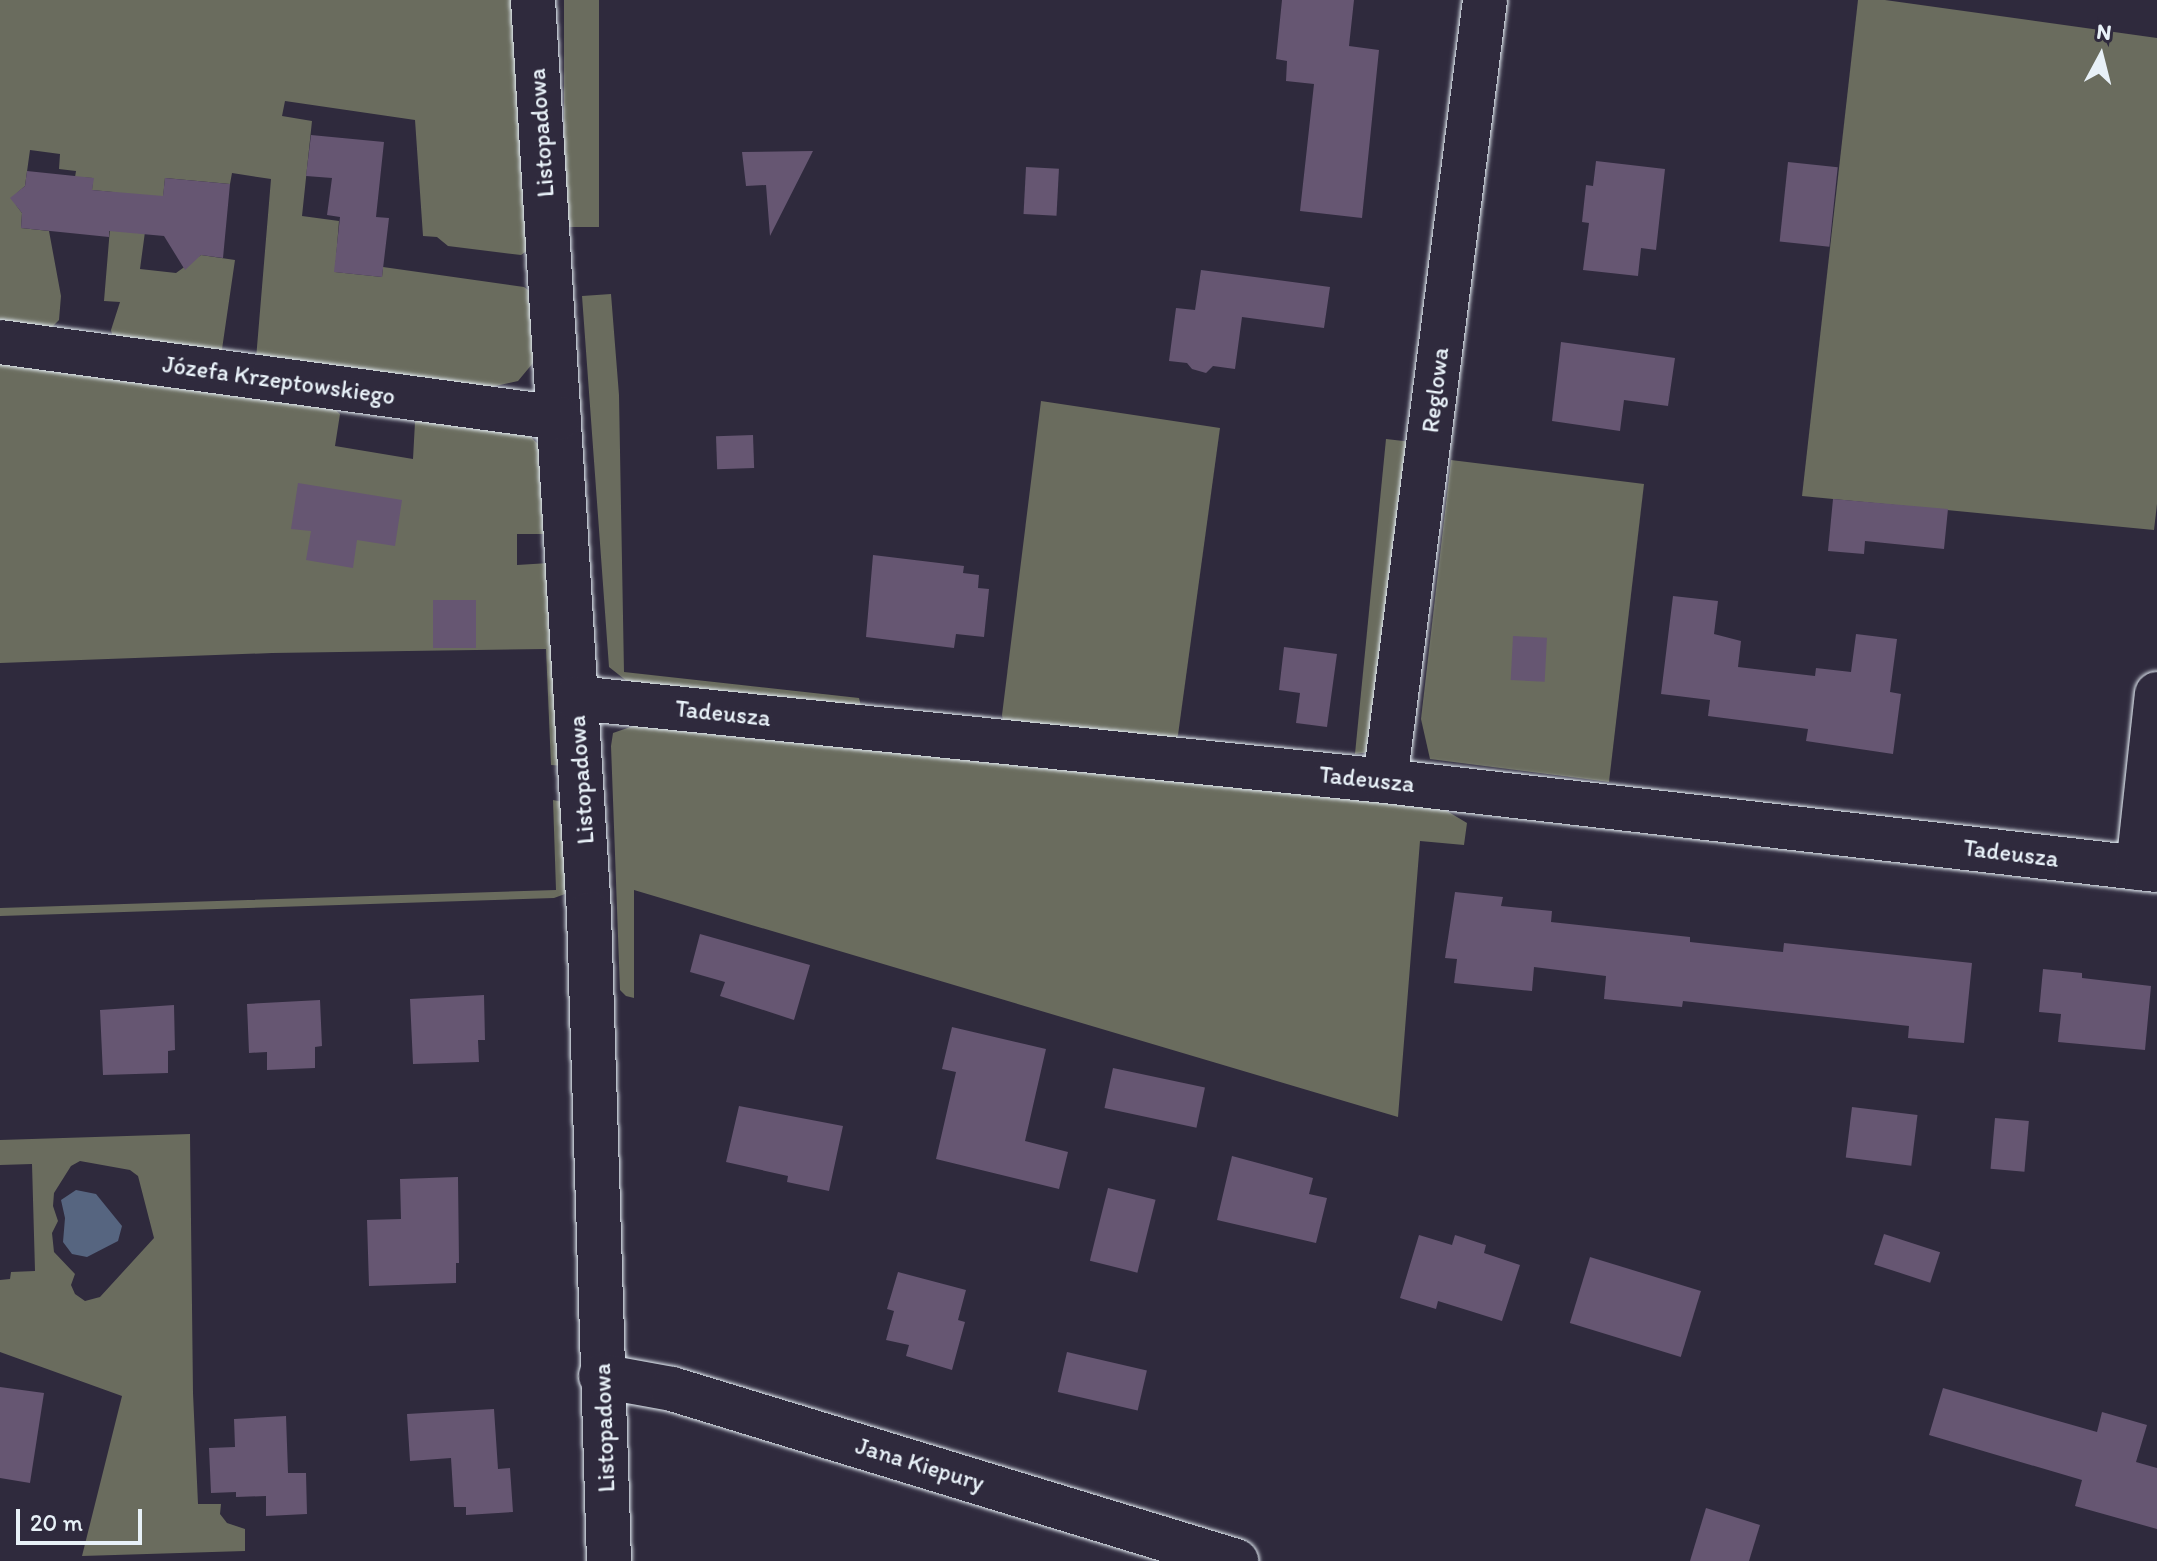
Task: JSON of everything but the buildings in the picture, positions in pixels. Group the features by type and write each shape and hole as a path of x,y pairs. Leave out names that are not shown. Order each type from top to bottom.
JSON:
{"street":[{"name":"Listopadowa","path":"533,0 589,914 609,1561"},
{"name":"Reglowa","path":"1385,781 1485,0"},
{"name":"Józefa Krzeptowskiego","path":"0,342 559,418"},
{"path":"2148,869 2157,694"},
{"name":"Tadeusza","path":"576,698 1385,781 2148,869"},
{"name":"Jana Kiepury","path":"601,1376 672,1389 1236,1561"}],"green space":[{"path":"0,0 519,0 528,250 521,255 448,246 437,237 423,236 415,120 285,101 282,116 312,121 302,216 339,221 335,272 382,277 383,267 524,287 531,292 538,357 518,381 491,387 256,359 271,179 232,173 230,184 165,178 161,218 147,217 140,269 176,273 201,255 235,260 221,356 114,342 111,330 120,302 104,301 113,192 92,190 93,178 75,177 76,171 59,169 60,154 30,150 25,186 17,193 16,205 22,213 21,228 49,231 61,296 59,320 49,330 0,324"},
{"path":"564,0 599,0 599,227 564,227"},
{"path":"1858,0 1885,0 2157,38 2157,504 2154,530 1802,496"},
{"path":"611,294 619,395 624,672 859,698 862,710 628,682 609,667 582,296"},
{"path":"0,361 328,403 340,414 335,446 413,459 415,422 421,416 526,432 539,445 551,534 517,534 517,565 549,563 566,766 551,765 546,649 272,653 0,663"},
{"path":"1041,401 1220,428 1178,735 1173,746 1004,726 1002,715"},
{"path":"1386,439 1421,443 1370,752 1355,754"},
{"path":"1451,460 1644,484 1609,782 1430,759 1421,719"},
{"path":"639,724 1442,808 1467,823 1464,845 1420,841 1398,1117 634,890 634,998 626,996 620,990 611,746 613,733"},
{"path":"553,800 563,802 567,880 565,894 554,898 0,916 0,908 556,890"},
{"path":"190,1134 193,1393 198,1504 221,1504 220,1514 227,1523 245,1529 245,1551 82,1556 122,1396 0,1352 0,1280 10,1279 11,1272 35,1271 32,1164 0,1165 0,1140","holes":["80,1161 130,1170 138,1176 154,1238 100,1297 85,1301 75,1294 71,1285 75,1274 54,1252 52,1233 58,1221 53,1206 54,1193 71,1166"]}],"water":[{"path":"76,1190 96,1194 122,1226 118,1241 87,1257 72,1254 63,1242 65,1218 61,1200"}]}
